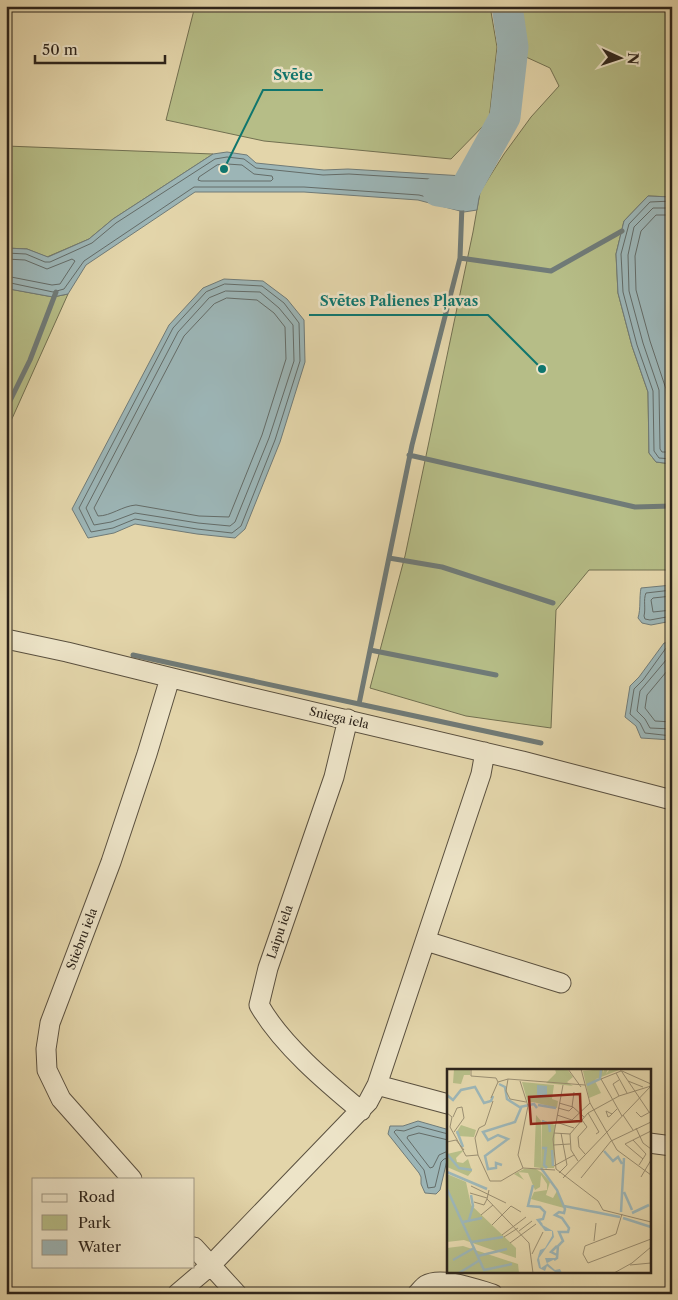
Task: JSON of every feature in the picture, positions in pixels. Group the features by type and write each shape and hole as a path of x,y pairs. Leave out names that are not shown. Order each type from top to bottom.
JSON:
{"street":[{"name":"Sniega iela","path":"6,639 485,752 672,800"},
{"name":"Stiebru iela","path":"131,1178 61,1099 47,1070 46,1050 50,1024 111,862 170,678"},
{"name":"Laipu iela","path":"348,719 334,777 268,968 259,1005 268,1020 295,1050 328,1083 361,1110"},
{"path":"177,1294 211,1265 368,1102 377,1085 426,941 481,774 485,752"},
{"path":"426,941 561,983"},
{"path":"377,1085 447,1104"},
{"path":"650,1143 672,1146"},
{"path":"195,1248 237,1294"},
{"path":"417,1294 426,1285 441,1282 493,1294"}],"green space":[{"path":"195,6 490,6 497,47 489,120 451,159 264,141 166,120"},
{"path":"523,6 672,6 672,197 648,196 624,221 616,254 618,293 632,346 648,392 649,453 656,462 672,464 672,570 589,570 556,610 551,728 466,716 370,688 405,556 480,192 504,154 531,117 559,86 550,68 526,57 521,21"},
{"path":"6,146 213,154 113,219 89,239 47,257 27,249 6,248"},
{"path":"6,284 10,289 53,297 68,294 6,432"}],"water":[{"path":"227,152 247,155 256,163 324,170 348,169 464,176 475,180 480,192 477,210 464,212 418,200 304,192 195,192 86,265 68,294 53,297 9,289 6,284 6,248 27,249 48,257 89,239 113,219 213,154"},
{"path":"648,196 672,197 672,464 656,462 649,453 648,392 632,346 618,293 616,254 624,221"},
{"path":"224,279 263,281 287,299 304,320 305,362 280,442 245,529 235,538 135,524 114,533 88,538 72,509 169,325 203,288"},
{"path":"672,585 672,621 651,625 642,623 638,618 641,588"},
{"path":"672,642 672,740 641,738 636,726 625,717 630,686 664,643"},
{"path":"418,1121 447,1130 447,1160 440,1190 436,1194 425,1193 419,1173 388,1134 390,1126 403,1126"}],"waterway":[{"path":"438,191 462,195 505,117 513,47 507,6"},
{"path":"133,655 359,704 412,445 460,258 462,205"},
{"path":"460,258 551,271 622,231"},
{"path":"6,409 30,360 56,292"},
{"path":"409,455 635,507 672,506"},
{"path":"389,558 442,567 553,603"},
{"path":"370,650 496,675"},
{"path":"359,704 541,743"}],"place":[{"name":"Svēte","path":"224,169"},
{"name":"Svētes Palienes Pļavas","path":"542,369"}]}
